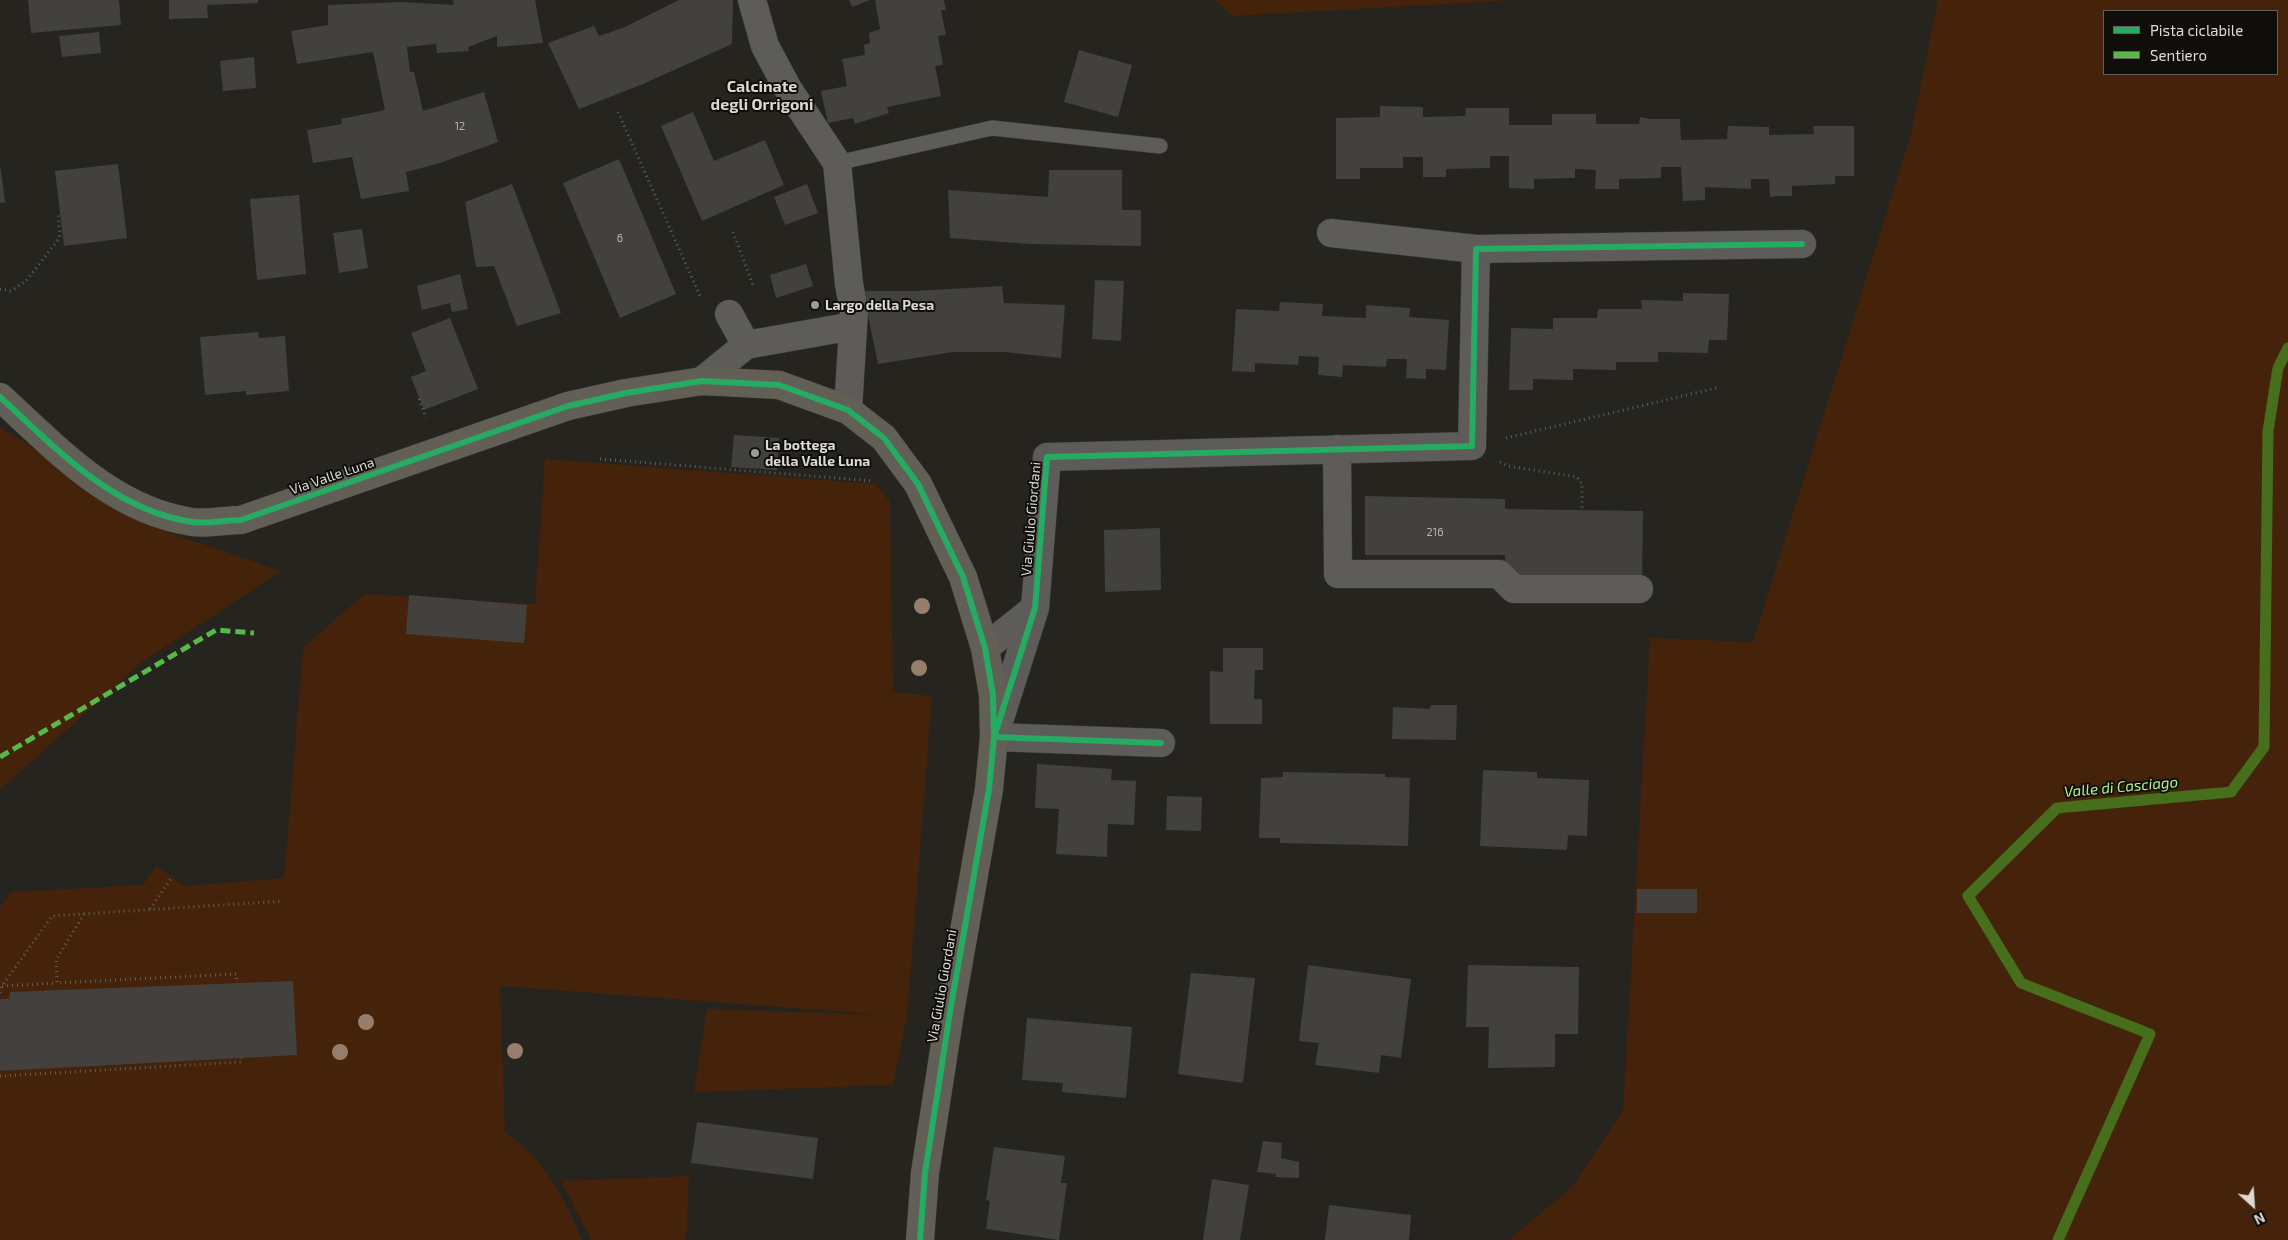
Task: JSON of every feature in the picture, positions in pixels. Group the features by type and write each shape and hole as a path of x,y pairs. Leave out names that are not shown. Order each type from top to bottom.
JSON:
{"street":[{"path":"702,381 778,385 848,410 854,312 837,163 788,89 765,46 752,0"},
{"path":"1331,233 1476,249 1802,244"},
{"path":"1476,249 1472,446 1337,449 1338,574 1499,574 1514,589 1639,589"},
{"path":"729,314 746,345"},
{"path":"702,381 746,345 853,326"},
{"name":"Via Valle Luna","path":"0,397 72,462 115,494 153,513 194,522 241,520 405,464 520,421 568,406 626,393 702,381"},
{"name":"Via Giulio Giordani","path":"848,410 884,438 918,484 963,577 985,648 993,695 994,736 989,789 951,1006 925,1173 920,1240"},
{"name":"Via Giulio Giordani","path":"994,736 1035,608 1047,457 1337,449"},
{"path":"985,648 1035,608"},
{"path":"994,736 1161,743"}],"lane":[{"path":"837,163 992,128 1160,146"}],"path":[{"path":"618,112 701,299"},
{"path":"0,290 11,291 26,281 58,240 60,235 58,212"},
{"path":"733,232 756,294"},
{"path":"1472,446 1716,388"},
{"path":"419,399 426,418"},
{"path":"1472,446 1508,466 1577,476 1582,484 1582,510"},
{"path":"600,459 877,481"},
{"path":"150,909 172,877"},
{"path":"0,993 2,986 52,916 282,902"},
{"path":"57,983 56,960 84,914"},
{"path":"2,986 236,974 237,983"},
{"path":"0,1076 241,1062 241,1058"}],"shaded area":[{"path":"1215,0 1517,0 1232,16"},
{"path":"1938,0 2288,0 2288,1240 1509,1240 1573,1186 1623,1110 1650,638 1753,642 1911,134"},
{"path":"0,427 164,531 281,571 141,663 0,790"},
{"path":"545,459 876,484 890,502 893,692 932,696 907,1017 893,1085 694,1092 707,1009 888,1015 500,986 505,1132 531,1154 552,1180 582,1240 0,1240 0,907 11,892 143,885 156,866 184,886 284,878 303,648 364,594 535,604"},
{"path":"689,1176 686,1240 591,1240 561,1181"}],"building":[{"path":"28,0 119,0 121,25 31,33"},
{"path":"169,0 258,0 258,3 207,5 208,18 169,19"},
{"path":"453,0 535,0 543,43 497,47 497,36 468,47 469,51 437,53 436,44 407,47 410,72 414,72 423,111 484,92 498,142 437,164 406,172 409,191 361,199 352,157 313,163 307,130 342,124 341,119 385,110 373,52 297,64 291,31 328,25 328,5 400,2 454,5"},
{"path":"679,0 733,0 732,44 643,84 579,109 548,43 594,26 599,36 623,28"},
{"path":"849,0 870,0 852,7"},
{"path":"875,0 944,0 946,10 941,10 946,35 938,36 943,65 935,66 941,96 887,107 889,113 855,124 853,118 828,123 821,91 847,86 842,59 865,55 864,45 870,43 869,33 880,29"},
{"path":"99,32 101,53 62,57 59,36"},
{"path":"1079,50 1132,65 1118,117 1064,102"},
{"path":"254,57 256,88 223,91 220,61"},
{"path":"1380,106 1423,107 1423,117 1465,116 1466,108 1509,108 1509,125 1552,125 1552,114 1596,114 1596,124 1639,124 1640,117 1680,119 1681,140 1727,139 1728,126 1769,127 1769,135 1814,134 1813,126 1854,126 1854,176 1835,176 1835,184 1792,186 1792,196 1770,197 1769,179 1751,179 1751,189 1705,187 1705,200 1683,201 1681,167 1661,167 1661,178 1619,179 1619,189 1595,189 1596,170 1575,169 1575,178 1534,179 1534,189 1509,188 1509,156 1490,156 1490,168 1446,169 1446,177 1423,177 1423,157 1403,157 1403,168 1360,168 1360,179 1336,179 1336,118 1380,117"},
{"path":"693,112 714,161 765,140 784,185 702,221 661,126"},
{"path":"619,159 676,294 620,318 563,183"},
{"path":"0,164 5,202 0,203"},
{"path":"118,164 127,238 64,246 55,171"},
{"path":"1049,170 1122,170 1122,210 1141,210 1141,246 1031,244 950,238 948,190 1048,197"},
{"path":"512,184 561,313 517,326 494,266 476,267 465,202"},
{"path":"807,184 818,213 785,225 774,197"},
{"path":"299,195 306,274 257,280 250,199"},
{"path":"362,229 368,268 339,273 333,233"},
{"path":"806,264 813,286 776,298 770,275"},
{"path":"460,274 468,309 452,312 450,303 422,310 417,286"},
{"path":"1095,280 1124,281 1121,341 1092,339"},
{"path":"1002,286 1004,303 1065,305 1061,358 1004,352 953,352 878,364 863,291 914,291"},
{"path":"1683,293 1729,294 1727,340 1709,340 1708,353 1658,352 1658,362 1616,362 1616,370 1573,369 1573,380 1533,379 1533,390 1509,390 1511,328 1553,329 1553,318 1597,318 1598,309 1642,309 1641,300 1683,301"},
{"path":"1280,302 1323,304 1322,316 1366,318 1366,305 1410,308 1409,317 1449,320 1446,370 1426,369 1426,379 1406,378 1407,359 1387,359 1386,367 1343,365 1342,377 1318,375 1319,357 1299,356 1298,365 1255,363 1255,372 1232,371 1236,309 1279,311"},
{"path":"450,318 478,389 424,410 411,377 426,371 411,333"},
{"path":"258,332 259,338 285,336 289,391 246,395 246,391 205,395 200,337"},
{"name":"La bottega della Valle Luna","path":"734,435 779,438 777,470 731,467"},
{"path":"1365,496 1505,499 1505,509 1643,511 1642,578 1506,576 1505,555 1365,555"},
{"path":"1160,528 1161,590 1105,592 1104,530"},
{"path":"409,595 527,605 524,643 406,634"},
{"path":"1223,648 1263,648 1263,670 1255,670 1254,699 1262,699 1262,724 1210,724 1210,671 1223,672"},
{"path":"1431,705 1457,705 1456,740 1392,739 1393,707 1430,709"},
{"path":"1037,764 1112,769 1111,780 1136,781 1134,825 1108,824 1107,857 1056,854 1059,809 1035,808"},
{"path":"1483,770 1537,772 1537,778 1589,780 1587,836 1568,835 1567,850 1480,846"},
{"path":"1283,772 1385,774 1385,777 1410,778 1408,846 1280,843 1280,838 1259,838 1261,778 1283,777"},
{"path":"1167,796 1202,797 1201,831 1166,830"},
{"path":"1637,889 1697,889 1697,913 1637,913"},
{"path":"1308,965 1411,979 1401,1058 1381,1055 1379,1073 1315,1065 1319,1043 1299,1041"},
{"path":"1468,965 1579,967 1578,1034 1555,1034 1555,1067 1488,1068 1489,1027 1466,1027"},
{"path":"1191,973 1255,978 1243,1083 1178,1074"},
{"path":"293,981 297,1055 0,1071 0,999 9,999 10,992"},
{"path":"1027,1018 1132,1027 1126,1098 1062,1092 1063,1083 1022,1080"},
{"path":"697,1122 818,1138 813,1179 691,1163"},
{"path":"1263,1141 1282,1143 1281,1158 1299,1162 1299,1178 1275,1177 1276,1174 1257,1172"},
{"path":"994,1147 1065,1156 1061,1183 1067,1183 1059,1240 986,1229 990,1201 986,1200"},
{"path":"1212,1179 1249,1185 1240,1240 1203,1240"},
{"path":"1329,1205 1411,1215 1409,1240 1325,1240"}],"waterway":[{"name":"Valle di Casciago","path":"2058,1240 2150,1034 2021,983 1968,896 2057,808 2231,792 2264,747 2268,431 2278,368 2288,348"}],"marked path":[{"path":"0,757 216,630 254,633"}],"cycle path":[{"path":"1161,743 994,737 1035,608 1047,457 1472,446 1476,249 1802,244"},
{"path":"0,397 65,456 111,491 136,505 163,515 192,522 241,520 568,406 626,393 702,381 779,385 848,410 884,438 918,484 963,577 985,648 993,695 994,737 989,789 951,1006 925,1173 920,1240"}],"place":[{"name":"Largo della Pesa","path":"815,305"},
{"name":"La bottega della Valle Luna","path":"755,453"}],"district":[{"name":"Calcinate degli Orrigoni","path":"762,96"}]}
